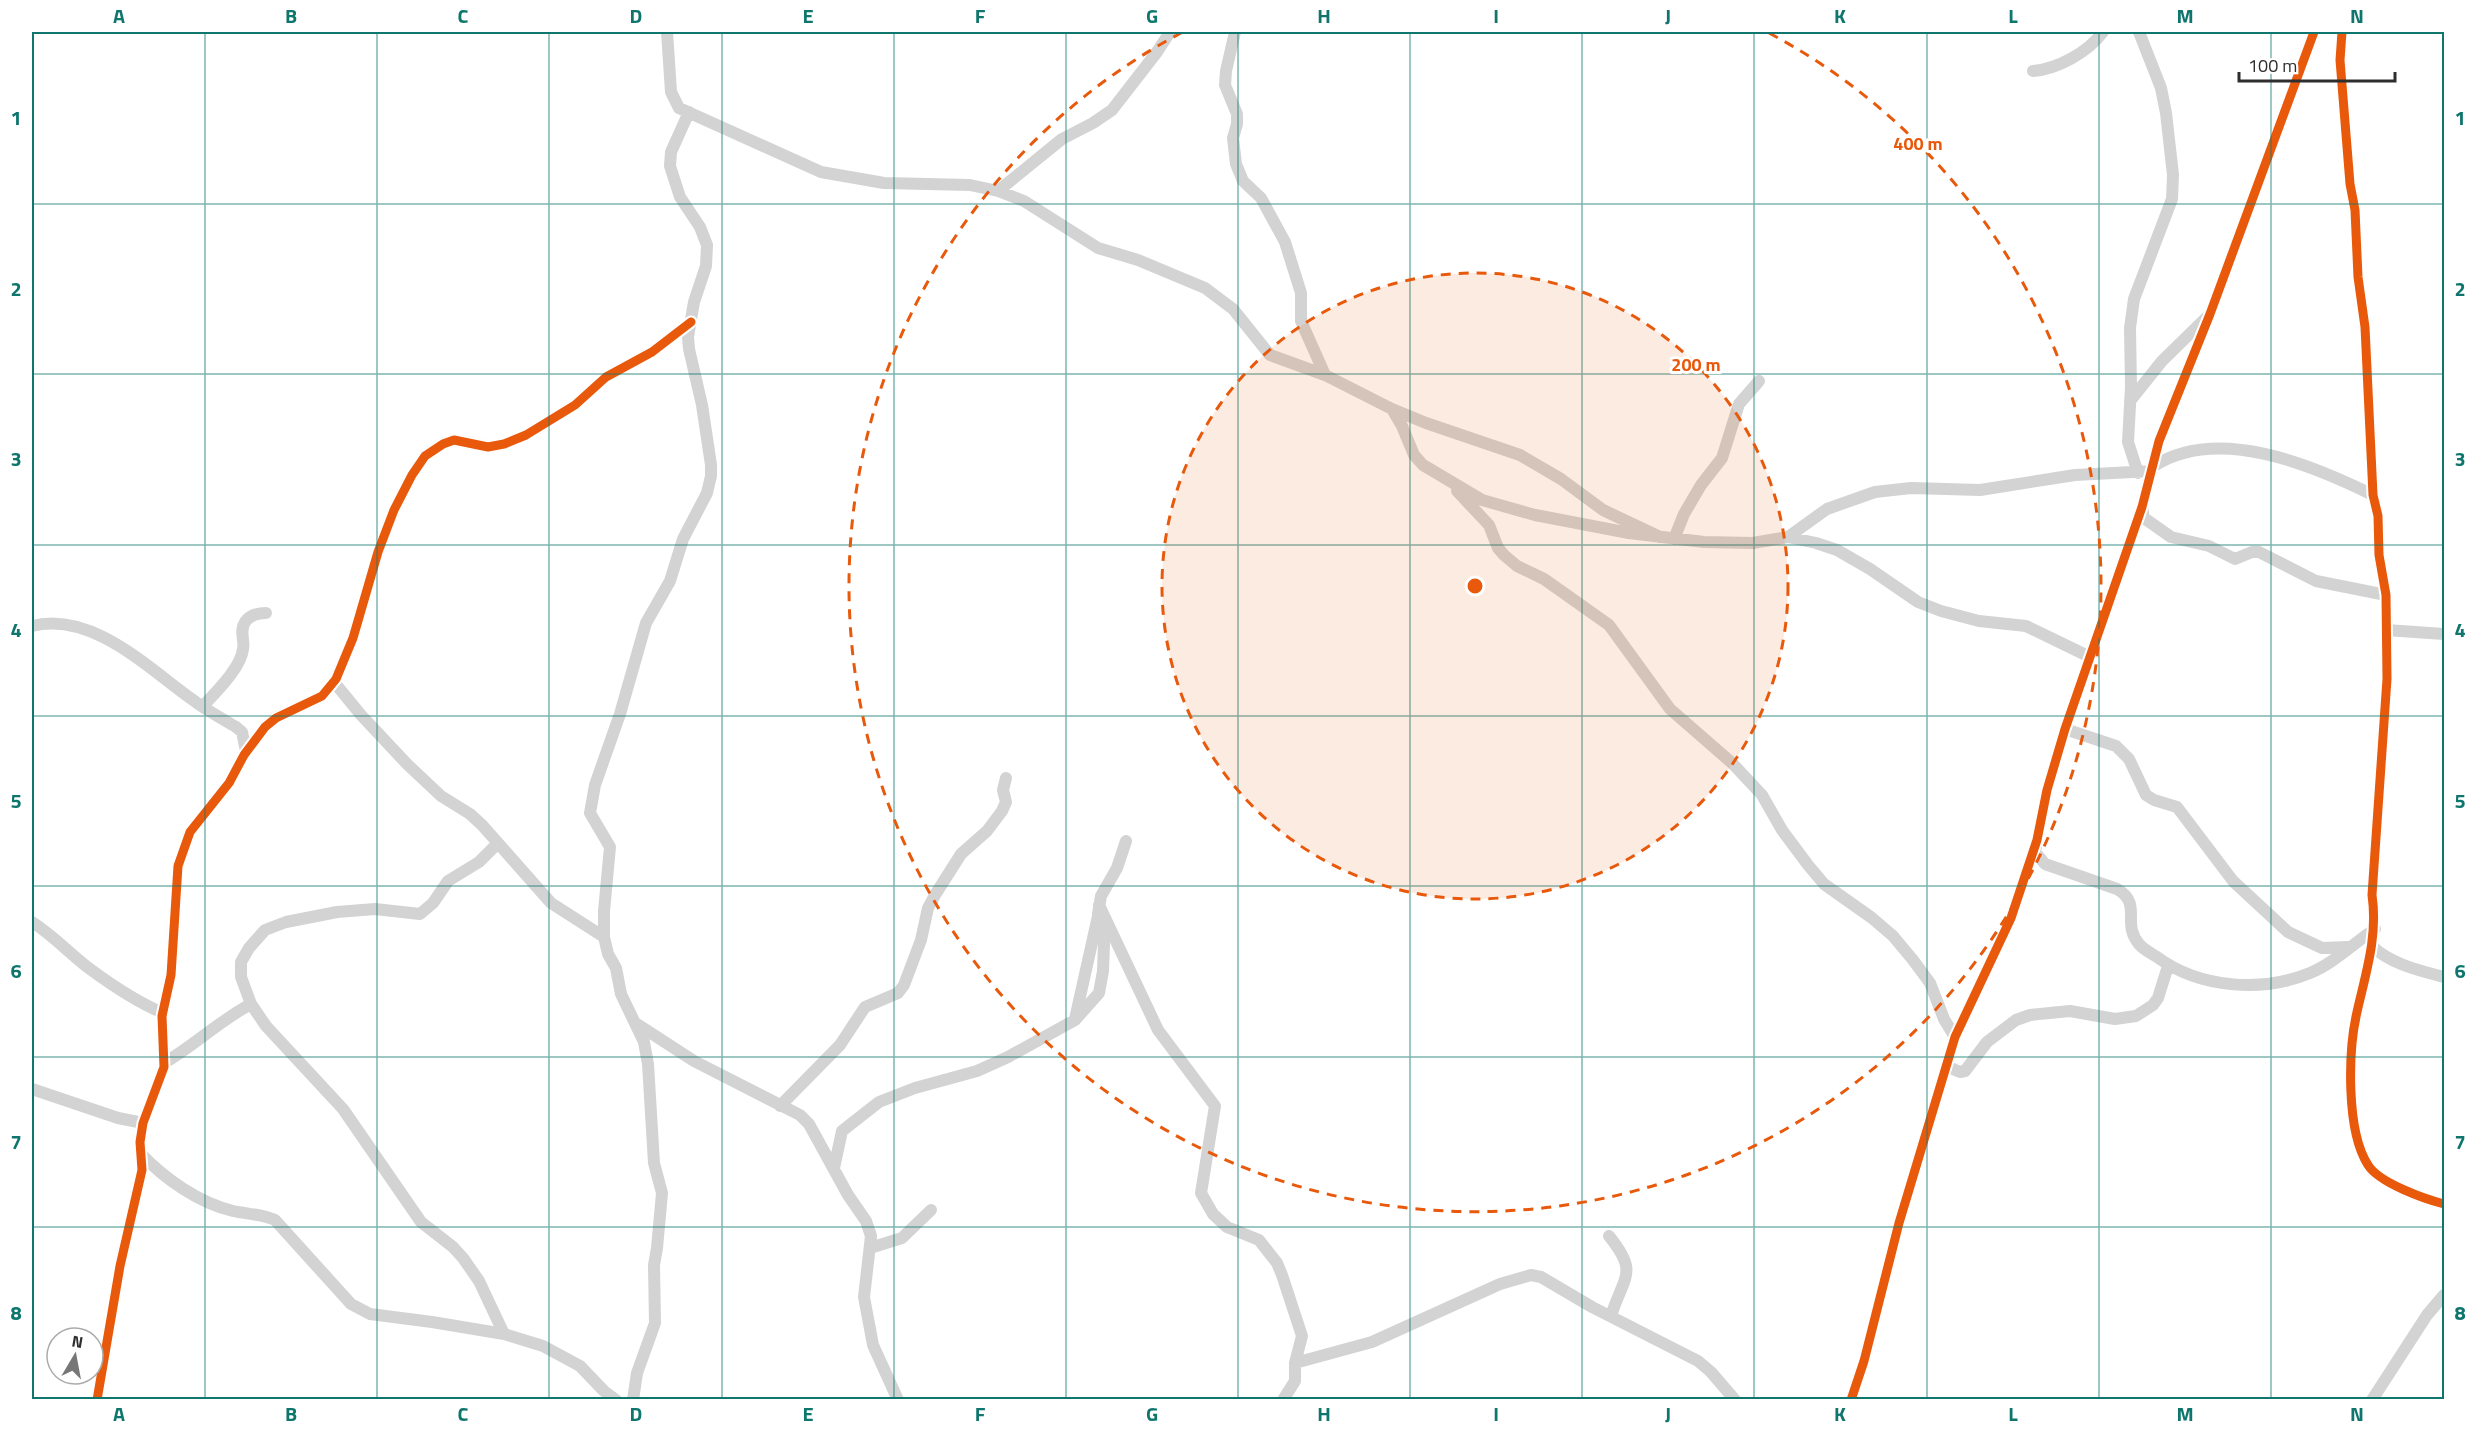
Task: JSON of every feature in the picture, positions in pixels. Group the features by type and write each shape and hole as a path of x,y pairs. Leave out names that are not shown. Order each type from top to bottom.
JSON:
{"street":[{"path":"667,32 671,92 679,108 820,172 884,183 970,185 998,190 1044,213 1080,239 1098,248 1170,272 1205,288 1233,309 1270,355 1325,375 1392,409 1473,441 1520,455 1561,479 1603,510 1660,537"},
{"path":"998,190 1062,140 1094,123 1112,110 1170,32"},
{"path":"1235,32 1225,85 1237,117 1233,138 1236,164 1243,182 1261,198 1285,243 1301,293 1301,321 1325,375"},
{"path":"2033,71 2052,68 2097,40 2103,32"},
{"path":"2138,473 2128,442 2130,328 2134,299 2172,199 2174,186 2169,130 2161,88 2139,32"},
{"path":"2314,32 2210,314 2159,441 2142,507 2065,729 2047,790 2035,852 2044,864 2126,894 2130,902 2130,920 2139,945 2168,966 2187,975 2213,981 2268,984 2309,973 2375,929"},
{"path":"2342,32 2340,60 2348,164 2355,210 2358,277 2366,327 2373,495 2378,516 2379,555 2386,595 2387,679 2372,895 2375,929 2356,1014 2349,1086 2360,1148 2368,1166 2379,1175 2427,1199 2445,1204"},
{"path":"633,1400 637,1373 655,1323 654,1265 662,1193 654,1163 648,1064 644,1042 621,994 616,968 608,954 604,937 610,847 590,813 595,785 620,714 646,623 670,581 683,539 710,482 711,465 702,405 689,350 694,302 706,266 707,245 700,227 677,191 670,166 671,152 689,112"},
{"path":"2130,402 2162,361 2210,314"},
{"path":"97,1400 118,1277 142,1170 143,1123 164,1063 163,1013 171,975 178,866 190,832 229,783 246,751 265,727 276,718 322,696 334,682 343,667 378,552 394,510 412,475 425,456 443,444 454,440 488,447 504,444 526,435 575,405 606,377 652,352 691,322"},
{"path":"1674,539 1684,514 1701,484 1722,458 1739,404 1759,381"},
{"path":"1392,409 1418,460 1482,500 1535,515 1674,539 1753,543 1788,537 1816,543 1837,550 1870,569 1918,602 1979,621 2026,626 2090,657"},
{"path":"1788,537 1827,508 1875,492 1911,488 1980,490 2075,475 2138,473 2153,468 2168,457 2214,447 2247,451 2328,473 2373,495"},
{"path":"1444,478 1489,525 1498,548 1504,555 1609,625 1670,709 1732,763 1762,795 1782,830 1824,884 1893,936 1930,983 1944,1019 1955,1037"},
{"path":"2142,507 2144,518 2171,537 2209,546 2235,559 2252,552 2259,552 2316,581 2386,595"},
{"path":"203,706 232,672 241,656 243,627 246,621 254,614 266,613"},
{"path":"32,626 61,624 110,640 242,732 246,751"},
{"path":"2386,630 2445,634"},
{"path":"334,682 361,715 408,765 441,796 470,814 551,903 604,937"},
{"path":"2065,729 2116,746 2129,759 2146,795 2177,807 2233,880 2288,933 2322,948 2348,947"},
{"path":"780,1106 840,1045 865,1007 898,993 904,985 919,948 928,908 961,854 987,831 1002,811 1006,802 1003,790 1006,778"},
{"path":"1851,1400 1864,1361 1899,1223 1955,1037 2011,918 2037,840"},
{"path":"1075,1020 1101,896 1117,868 1126,841"},
{"path":"498,843 479,862 448,881 433,903 420,914 385,909 337,912 286,922 265,930 249,948 242,962 241,977 251,1004 266,1026 343,1109 422,1222 463,1258 479,1281 504,1334"},
{"path":"834,1168 842,1131 879,1102 915,1088 977,1071 1008,1057 1075,1020 1099,993 1104,944 1099,910"},
{"path":"1099,910 1158,1030 1215,1106 1201,1181 1203,1199 1213,1214 1227,1227 1259,1240 1277,1263 1302,1336 1295,1363 1294,1391 1297,1400"},
{"path":"32,922 90,969 143,1004 163,1013"},
{"path":"2372,946 2380,954 2394,961 2445,977"},
{"path":"1946,1066 1960,1072 1965,1071 1993,1038 2016,1020 2030,1015 2070,1011 2115,1019 2136,1016 2153,1005 2158,998 2168,966"},
{"path":"164,1063 192,1046 226,1017 251,1004"},
{"path":"637,1024 694,1061 800,1115 809,1124 848,1195 866,1221 871,1236 864,1298 873,1345 898,1400"},
{"path":"32,1089 118,1118 143,1123"},
{"path":"141,1154 153,1166 193,1194 232,1210 267,1216 275,1220 312,1259 338,1292 351,1304 370,1314 504,1334 543,1346 580,1366 616,1400"},
{"path":"870,1248 902,1238 931,1210"},
{"path":"1609,1236 1622,1253 1627,1266 1627,1275 1611,1316"},
{"path":"1295,1363 1372,1342 1500,1284 1531,1275 1541,1278 1698,1361 1711,1372 1735,1400"},
{"path":"2372,1400 2427,1315 2445,1295"},
{"path":"1283,1400 1295,1381"}],"cycle path":[{"path":"1851,1400 1864,1361 1899,1223 1955,1037 2011,918 2037,840 2047,790 2065,729 2142,507 2159,441 2210,314 2314,32"},
{"path":"2342,32 2340,60 2350,184 2355,210 2358,277 2365,327 2373,495 2378,516 2379,555 2386,595 2387,679 2372,895 2372,939 2354,1028 2351,1069 2352,1112 2361,1150 2374,1172 2392,1184 2444,1204"},
{"path":"97,1400 120,1266 142,1170 140,1142 143,1123 164,1067 162,1016 171,975 178,866 190,832 229,783 244,755 265,727 276,718 322,696 336,679 353,638 378,552 394,510 412,475 425,456 443,444 454,440 488,447 504,444 526,435 575,405 606,377 652,352 691,322"}]}
